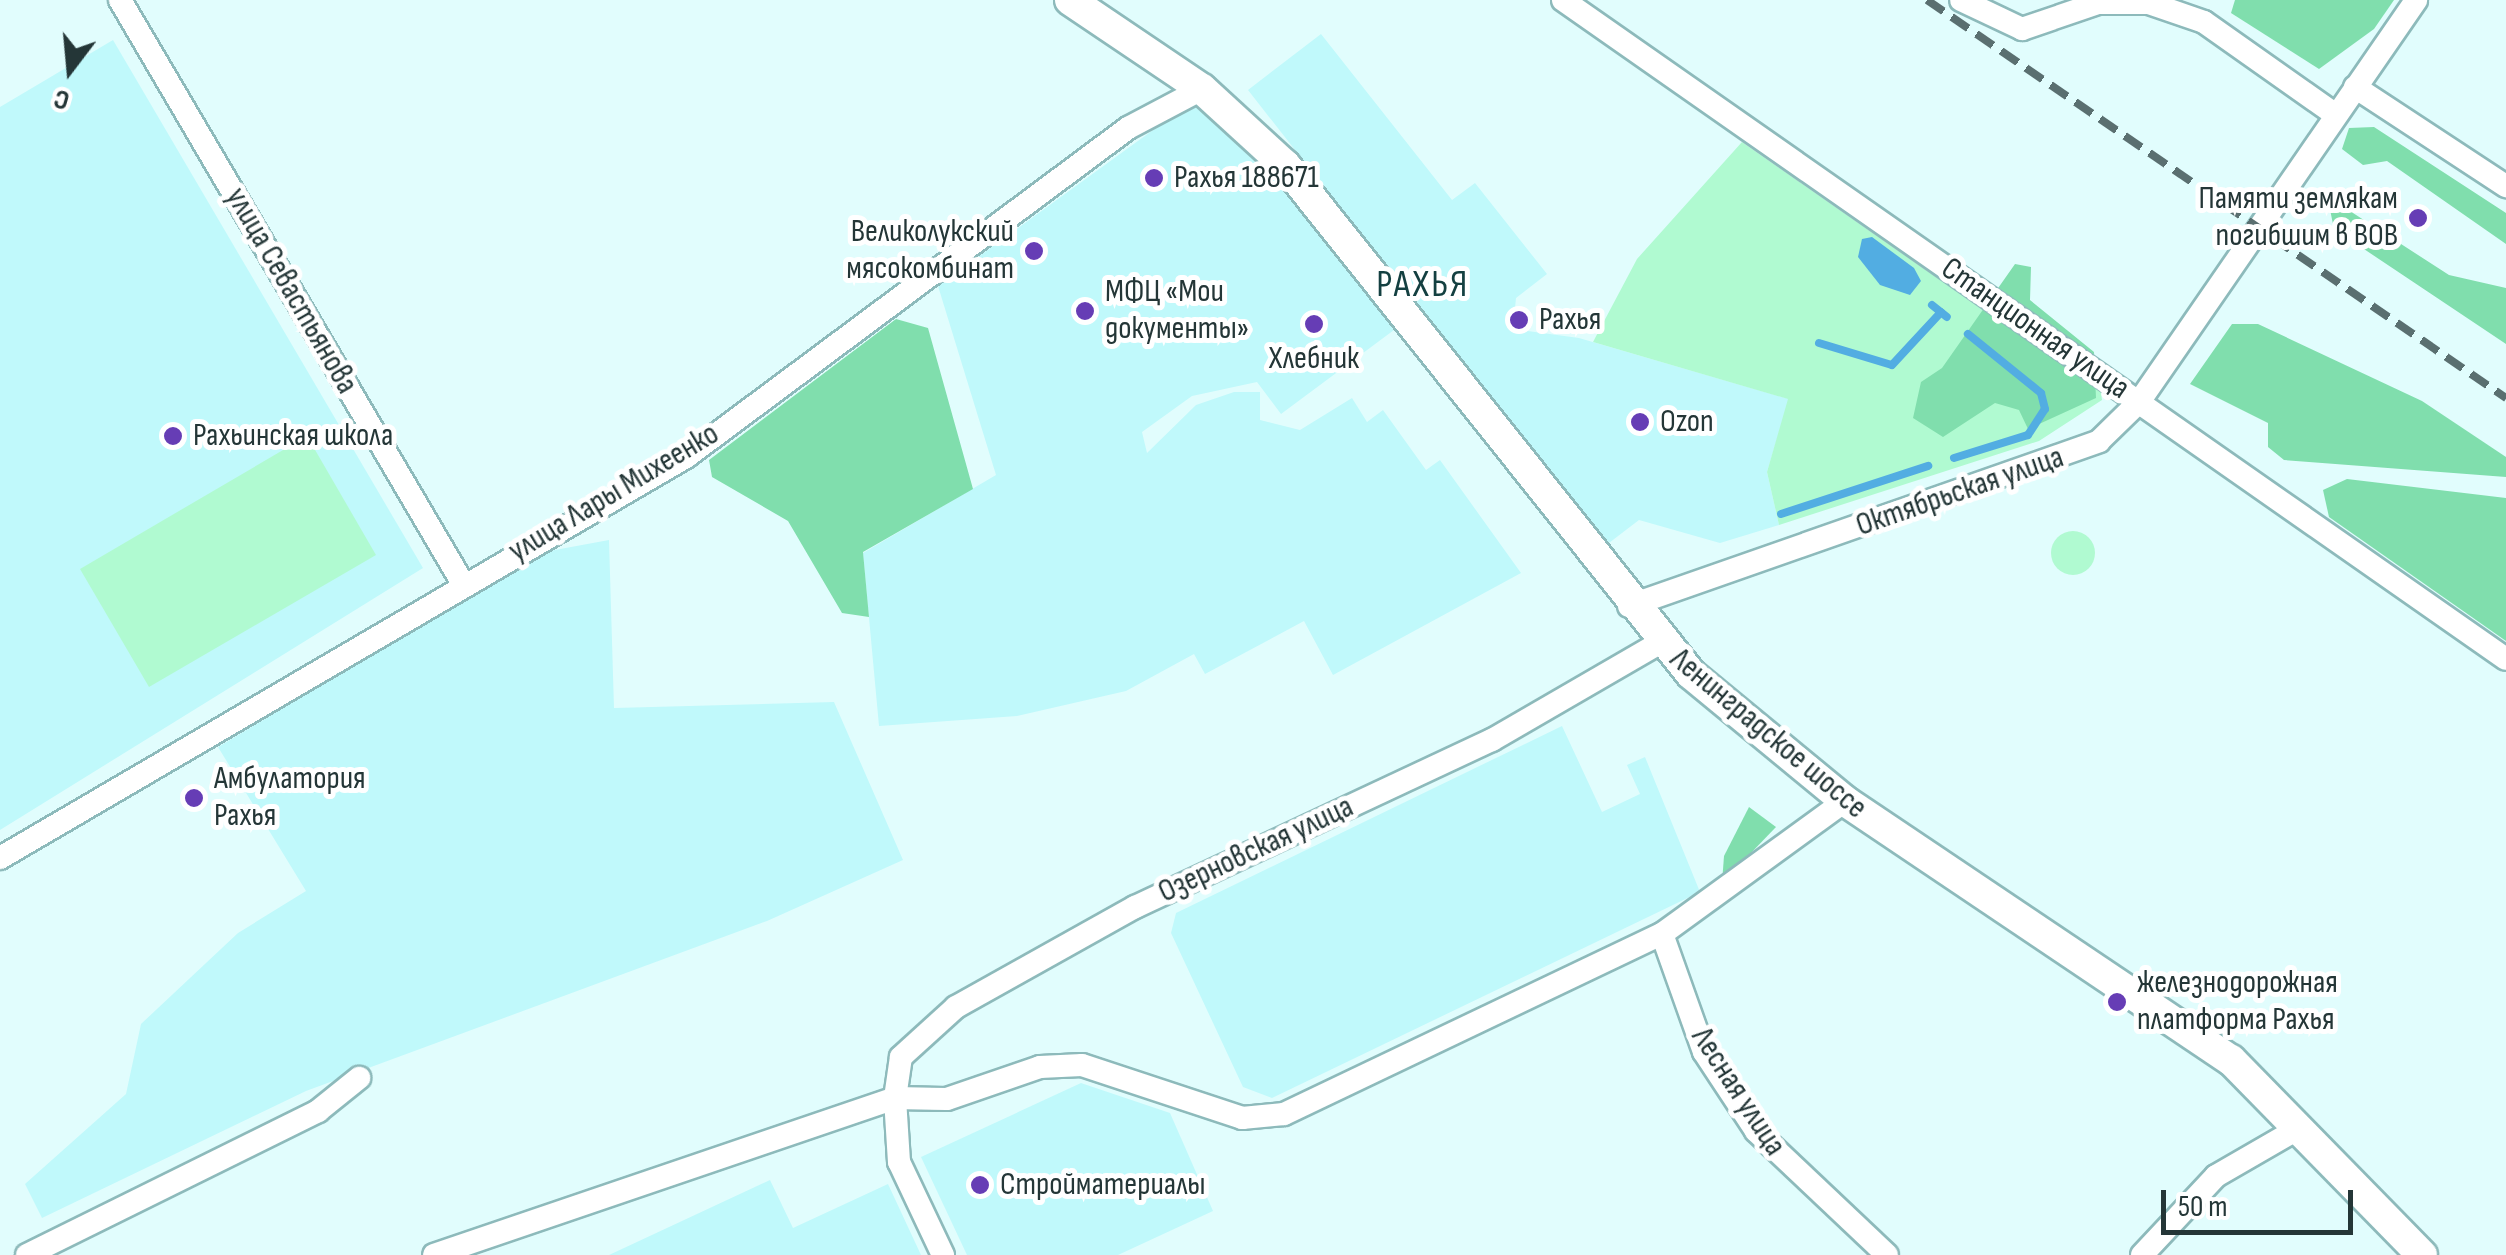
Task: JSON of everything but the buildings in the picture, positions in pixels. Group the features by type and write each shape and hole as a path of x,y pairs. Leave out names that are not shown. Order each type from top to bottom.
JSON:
{"street":[{"name":"улица Севастьянова","path":"120,0 462,582"},
{"name":"Ленинградское шоссе","path":"1070,0 1202,89 1285,165 1660,643 1844,801 2130,987 2231,1060 2422,1255"},
{"name":"Станционная улица","path":"1563,0 2506,659"},
{"path":"1961,0 2022,29 2098,2 2150,3 2204,22 2336,115"},
{"name":"Октябрьская улица","path":"1629,606 2050,465 2099,441 2140,402 2416,0"},
{"path":"2356,88 2506,186"},
{"name":"улица Лары Михеенко","path":"0,858 462,582 686,457 1128,128 1202,89"},
{"name":"Озерновская улица","path":"942,1255 899,1162 895,1098 902,1056 956,1006 1134,907 1492,740 1660,643"},
{"path":"434,1255 895,1098 946,1099 1040,1066 1082,1064 1242,1118 1284,1114 1662,934 1844,801"},
{"name":"Лесная улица","path":"1662,934 1704,1052 1756,1131 1887,1255"},
{"path":"27,1255 318,1111 360,1078"},
{"path":"2142,1255 2216,1176 2300,1127"}],"shaded area":[{"path":"1321,34 1452,200 1475,183 1547,274 1516,298 1513,329 1579,338 1789,399 1767,472 1779,525 1720,543 1639,520 1605,546 1248,90"},
{"name":"Рахьинская школа","path":"113,40 423,568 0,830 0,107"},
{"path":"1193,101 1273,175 1394,330 1281,414 1257,382 1192,396 1142,432 1147,453 1196,405 1234,392 1260,392 1260,420 1300,430 1352,398 1367,422 1383,410 1426,470 1440,460 1521,573 1333,675 1304,621 1205,674 1194,654 1126,691 1017,716 879,726 863,553 996,475 938,286"},
{"path":"609,540 614,708 834,702 903,860 767,921 306,1091 42,1218 25,1184 126,1094 141,1024 238,933 306,891 218,747 544,552"},
{"path":"1562,726 1602,812 1640,794 1627,765 1645,757 1700,892 1272,1098 1243,1087 1171,933 1176,913"},
{"path":"1081,1083 1170,1113 1213,1211 1118,1255 967,1255 921,1157"},
{"path":"770,1180 793,1228 888,1184 921,1255 609,1255"}],"green space":[{"path":"2235,0 2394,0 2374,29 2319,69 2231,13"},
{"path":"2374,127 2506,213 2506,244 2387,161 2363,165 2342,149 2349,128"},
{"path":"1742,142 2101,392 2102,400 2039,441 1779,525 1767,472 1788,399 1593,342 1637,259"},
{"path":"2326,190 2351,190 2353,213 2449,275 2506,288 2506,344 2334,229"},
{"path":"2015,264 2031,267 2030,300 2094,352 2096,398 2028,429 2019,410 1995,403 1943,437 1913,418 1921,382 1942,368"},
{"path":"896,319 928,328 973,489 863,552 869,617 842,613 788,521 712,477 709,460"},
{"path":"2232,324 2258,324 2422,401 2506,457 2506,477 2284,460 2268,447 2268,423 2190,384"},
{"path":"307,436 376,555 149,687 80,569"},
{"path":"2347,479 2506,498 2506,641 2329,517 2323,490"},
{"path":"2073,531 2088,538 2095,553 2088,568 2073,575 2058,568 2051,553 2058,538"},
{"path":"1749,807 1776,827 1722,883 1724,856"}],"water":[{"path":"1872,237 1914,268 1921,281 1910,295 1880,285 1858,257 1862,239"}],"waterway":[{"path":"1932,305 1947,317"},
{"path":"1819,343 1892,365 1941,312"},
{"path":"1954,458 2028,435 2045,409 2041,393 1968,334"},
{"path":"1781,514 1928,466"}],"railway":[{"path":"1927,0 2506,398"}],"place":[{"name":"Рахья 188671","path":"1154,178"},
{"name":"Памяти землякам погибшим в ВОВ","path":"2418,218"},
{"name":"Великолукский мясокомбинат","path":"1034,251"},
{"name":"МФЦ «Мои документы»","path":"1085,311"},
{"name":"Рахья","path":"1519,320"},
{"name":"Хлебник","path":"1314,324"},
{"name":"Ozon","path":"1640,422"},
{"name":"Рахьинская школа","path":"173,436"},
{"name":"Амбулатория Рахья","path":"194,798"},
{"name":"железнодорожная платформа Рахья","path":"2117,1002"},
{"name":"Стройматериалы","path":"980,1185"}],"district":[{"name":"РАХЬЯ","path":"1423,285"}]}
